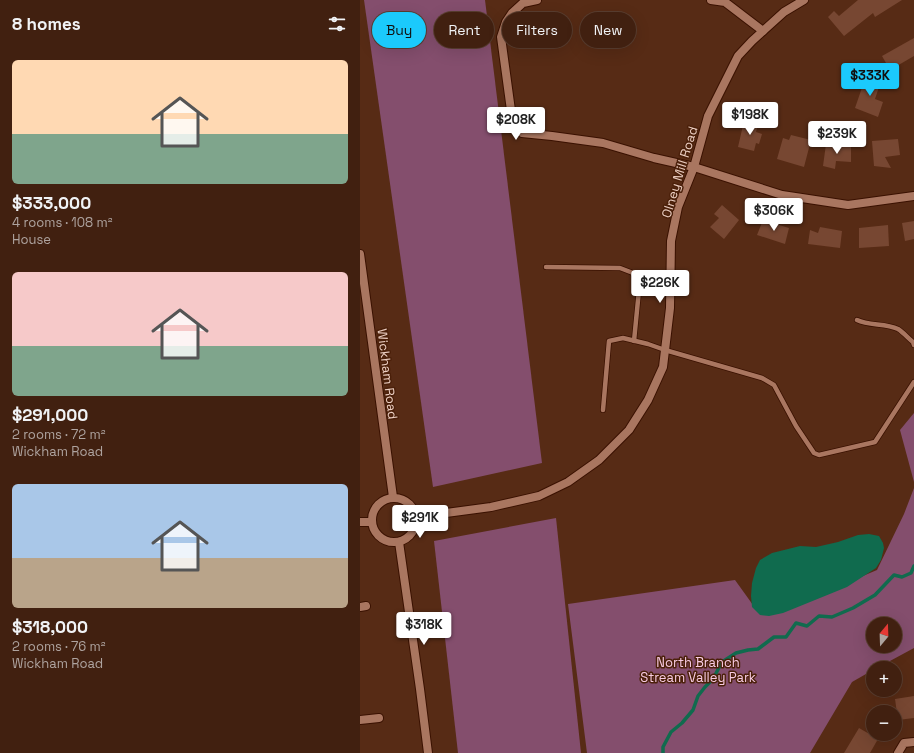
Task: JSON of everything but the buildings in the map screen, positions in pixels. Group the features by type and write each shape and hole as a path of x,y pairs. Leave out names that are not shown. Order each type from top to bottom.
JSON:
{"street":[{"path":"537,0 522,3 512,13 506,22 501,37 513,125 522,134 552,136 603,143 654,158 694,167 782,195 848,205 914,196"},
{"path":"711,0 725,2 763,31"},
{"name":"Olney Mill Road","path":"416,517 491,507 539,496 568,482 599,460 629,430 648,400 663,367 670,308 671,241 678,207 694,167 708,116 738,56 784,12 804,0"},
{"name":"Wickham Road","path":"360,254 393,497"},
{"path":"393,497 401,498 408,502 414,509 416,517 416,525 412,533 406,539 399,542 384,540 373,529 372,514 375,508 379,502 393,497"},
{"path":"360,522 372,522"},
{"path":"399,542 428,753"},
{"path":"360,720 379,718"},
{"path":"898,753 904,743 914,742"}],"lane":[{"path":"546,268 620,268 633,273 639,290 634,341"},
{"path":"857,320 863,323 878,324 897,329 914,344"},
{"path":"603,410 609,341 623,338 762,378 774,385 796,426 814,453 819,455 875,442 914,382"}],"green space":[{"path":"364,0 485,0 486,12 434,12 434,48 491,48 542,463 433,487"},
{"path":"914,413 914,482 900,430"},
{"name":"North Branch Stream Valley Park","path":"914,488 914,648 890,661 866,661 866,674 852,682 810,753 587,753 568,604 735,580 753,605 775,613 877,570 904,514"},
{"path":"556,518 581,753 458,753 434,541"}],"shaded area":[{"path":"869,534 879,536 883,543 884,548 881,560 876,568 847,587 783,613 769,616 760,615 752,607 752,583 760,560 772,553 800,546 816,547 838,542 858,535"}],"waterway":[{"path":"663,753 663,747 671,732 682,723 693,710 698,696 713,679 722,662 736,653 758,649 774,637 786,637 796,623 807,626 819,616 832,617 853,608 875,595 894,575 902,577 911,573 914,566"}]}
